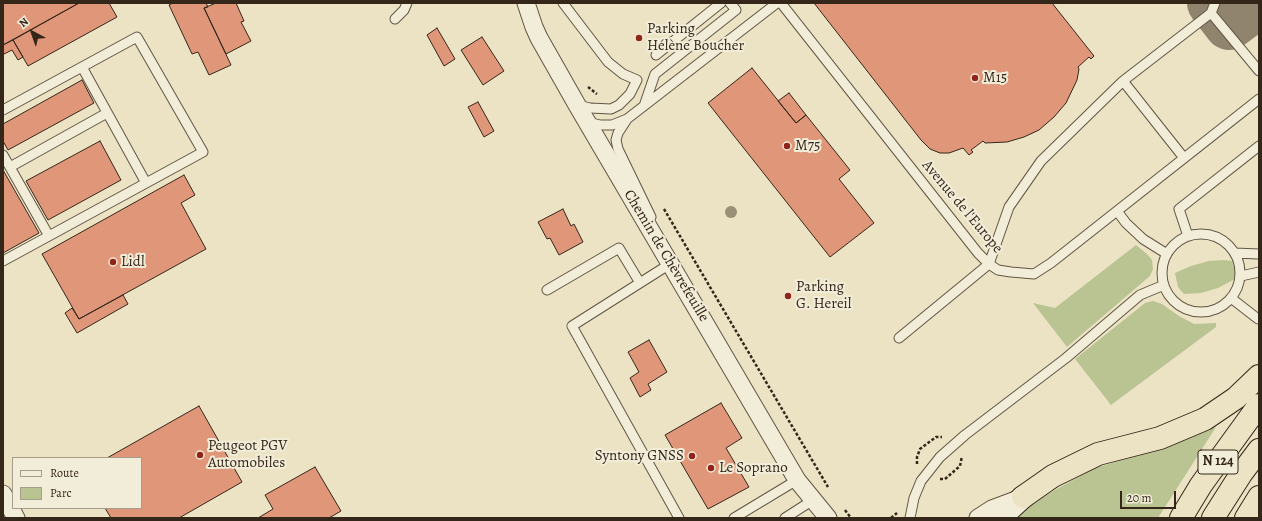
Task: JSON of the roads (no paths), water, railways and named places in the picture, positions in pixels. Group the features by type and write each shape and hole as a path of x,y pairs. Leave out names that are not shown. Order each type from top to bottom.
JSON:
{"highway":[{"path":"1023,496 1053,476 1098,454 1160,438 1204,419 1236,398 1259,376"},
{"name":"N 124","path":"1181,518 1201,486 1258,407"},
{"path":"1213,518 1241,474 1259,450"},
{"path":"1246,518 1259,497"}],"main road":[{"path":"1000,518 1023,496"}],"street":[{"name":"Chemin de Chèvrefeuille","path":"526,3 539,38 577,105 672,263 797,480 817,507 828,518"},
{"path":"3,494 16,518"},
{"path":"978,518 992,509 1023,496"}],"lane":[{"path":"395,19 404,10 407,3"},
{"path":"563,3 608,62 623,74 637,80 630,94 619,105 611,109 599,109 577,105"},
{"path":"656,55 721,3"},
{"path":"644,106 655,74 736,10 730,3"},
{"path":"587,122 600,125 612,125 627,119 777,3"},
{"name":"Avenue de l'Europe","path":"781,3 978,253 988,264 998,270 1034,274 1051,263 1259,98"},
{"path":"899,338 988,264 1009,207 1041,161 1123,81 1211,13 1215,3"},
{"path":"1211,13 1259,71"},
{"path":"3,110 137,36 203,152 3,261"},
{"path":"82,67 146,183"},
{"path":"1123,81 1184,158"},
{"path":"10,167 107,113"},
{"path":"627,119 618,133 616,140 618,149 672,263 572,326 679,518"},
{"path":"1188,236 1179,209 1259,146"},
{"path":"3,155 49,236"},
{"path":"1117,211 1126,223 1143,239 1167,254"},
{"path":"1197,234 1214,236 1226,242 1235,253 1240,264 1241,276 1238,288 1231,298 1218,309 1208,312 1197,312 1184,308 1173,300 1168,293 1162,276 1163,264 1173,245 1188,236 1197,234"},
{"path":"547,290 619,248 640,283"},
{"path":"1235,253 1259,254"},
{"path":"1241,276 1259,272"},
{"path":"910,518 914,498 921,481 940,457 965,435 1066,358 1140,295 1164,285"},
{"path":"1231,298 1258,318"},
{"path":"734,518 797,480"},
{"path":"785,518 817,507"}],"place":[{"name":"Parking Hélène Boucher","path":"639,38"},
{"name":"M15","path":"975,78"},
{"name":"M75","path":"787,146"},
{"name":"Lidl","path":"113,262"},
{"name":"Parking G. Hereil","path":"788,296"},
{"name":"Peugeot PGV Automobiles","path":"200,455"},
{"name":"Syntony GNSS","path":"692,456"},
{"name":"Le Soprano","path":"711,468"}]}
